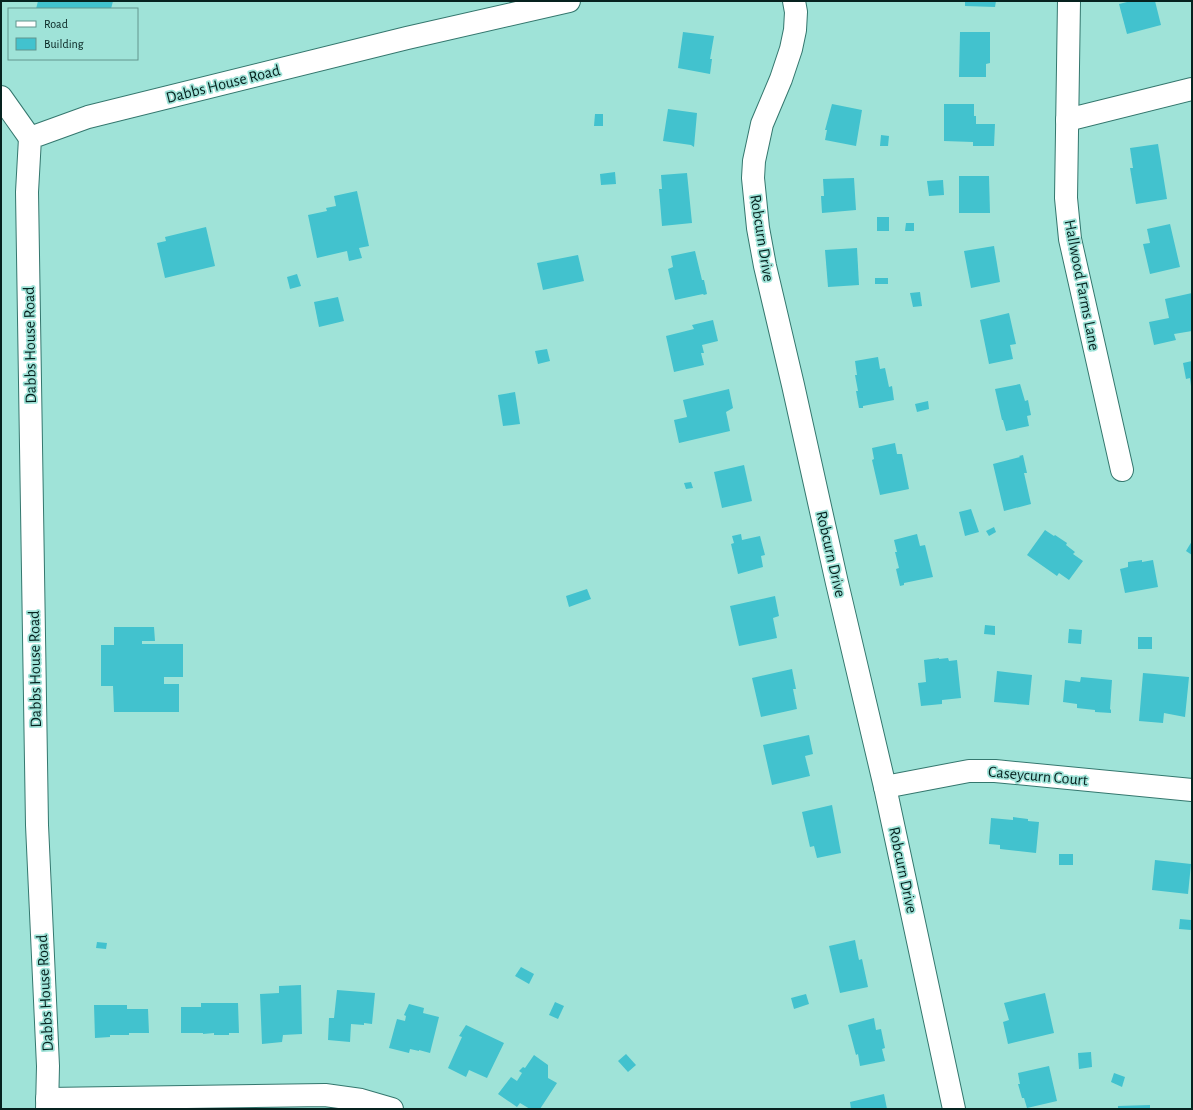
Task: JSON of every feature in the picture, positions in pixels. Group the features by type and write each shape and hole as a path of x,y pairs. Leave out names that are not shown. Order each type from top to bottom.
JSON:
{"street":[{"name":"Dabbs House Road","path":"47,1104 48,1066 37,810 27,192 30,138 88,117 407,38 569,1"},
{"name":"Robcurn Drive","path":"794,1 796,12 795,30 791,49 781,79 762,124 754,161 753,178 758,228 765,266 885,787 954,1109"},
{"name":"Hallwood Farms Lane","path":"1069,1 1066,198 1070,239 1122,470"},
{"path":"1067,120 1192,89"},
{"path":"1,97 30,138"},
{"name":"Caseycurn Court","path":"885,787 969,771 995,771 1192,790"},
{"path":"47,1104 256,1103 325,1095 361,1100 392,1109"}],"building":[{"path":"38,1 113,1 111,8 36,8"},
{"path":"965,1 996,1 995,7 965,6"},
{"path":"1131,1 1155,1 1161,25 1127,34 1119,4"},
{"path":"683,32 714,36 710,59 712,59 710,74 678,68"},
{"path":"960,32 990,32 990,63 986,64 986,77 959,77"},
{"path":"832,104 862,110 856,146 825,140 827,130 825,130"},
{"path":"944,104 974,104 976,124 995,124 994,146 973,146 973,142 944,141"},
{"path":"668,109 697,113 694,147 691,145 663,141"},
{"path":"595,114 603,114 603,126 594,126"},
{"path":"881,135 889,136 888,146 880,146"},
{"path":"1158,144 1167,199 1136,204 1130,168 1133,168 1130,148"},
{"path":"615,172 616,184 601,185 600,174"},
{"path":"687,173 692,223 662,226 659,189 662,189 661,175"},
{"path":"959,176 989,176 990,213 959,213"},
{"path":"854,178 856,210 822,213 821,196 824,196 823,179"},
{"path":"943,180 944,195 929,196 927,181"},
{"path":"357,191 369,246 359,248 362,258 349,261 347,251 317,258 308,215 327,211 326,208 336,206 334,196"},
{"path":"877,217 889,217 889,231 877,231"},
{"path":"906,223 914,223 914,231 905,231"},
{"path":"1170,224 1180,267 1150,274 1143,244 1150,243 1147,229"},
{"path":"206,227 215,266 165,278 157,243 166,241 165,237"},
{"path":"994,246 1000,282 971,288 964,251"},
{"path":"857,248 859,285 828,287 825,250"},
{"path":"695,251 707,294 675,300 668,269 673,267 671,256"},
{"path":"578,255 584,281 543,290 537,263"},
{"path":"297,274 301,286 290,289 287,277"},
{"path":"875,278 888,278 888,284 875,284"},
{"path":"920,292 922,306 913,307 910,293"},
{"path":"1192,293 1192,331 1174,334 1176,340 1154,345 1149,322 1169,318 1165,299"},
{"path":"338,297 344,321 319,327 314,302"},
{"path":"1009,313 1016,344 1010,345 1013,359 989,364 980,320"},
{"path":"713,320 718,341 702,345 704,353 701,353 704,365 674,372 666,336 694,329 692,325"},
{"path":"547,349 550,361 538,364 535,351"},
{"path":"878,357 880,369 885,368 889,387 892,386 894,400 859,408 856,391 858,391 855,375 857,375 855,361"},
{"path":"1192,361 1191,386 1190,378 1186,379 1183,363"},
{"path":"1020,384 1025,401 1028,400 1031,415 1027,416 1029,426 1006,431 995,389"},
{"path":"729,389 733,408 726,412 730,431 679,443 674,420 687,417 683,400"},
{"path":"515,392 520,424 503,426 498,395"},
{"path":"928,401 929,409 917,412 915,404"},
{"path":"895,443 897,454 902,454 909,489 880,495 872,460 874,459 872,448"},
{"path":"1023,455 1027,473 1024,473 1031,504 1004,511 993,464"},
{"path":"744,465 752,501 722,508 714,472"},
{"path":"691,482 693,488 686,489 684,483"},
{"path":"971,509 979,532 965,536 959,512"},
{"path":"994,527 996,532 989,536 986,531"},
{"path":"1045,530 1067,543 1066,545 1075,552 1073,554 1083,561 1069,580 1059,573 1057,576 1027,555"},
{"path":"741,534 742,540 760,536 765,555 761,556 763,567 738,574 731,544 734,543 732,536"},
{"path":"917,534 920,546 925,545 933,577 904,583 904,585 900,586 896,569 899,568 894,540"},
{"path":"1192,541 1192,555 1186,551"},
{"path":"1142,560 1142,562 1153,560 1158,587 1125,593 1120,569 1128,567 1128,562"},
{"path":"587,589 591,599 569,607 566,596"},
{"path":"775,596 779,616 773,618 777,638 739,646 730,606"},
{"path":"985,625 995,626 995,635 984,634"},
{"path":"114,627 154,627 155,641 142,641 142,644 183,644 183,677 164,677 164,684 179,684 179,712 114,712 113,686 101,686 101,645 114,645"},
{"path":"1069,629 1082,630 1081,644 1068,643"},
{"path":"1138,637 1152,637 1152,649 1138,649"},
{"path":"948,658 949,661 957,660 961,698 942,700 942,704 921,706 918,683 926,682 924,660"},
{"path":"792,669 796,689 793,689 797,709 761,717 752,678"},
{"path":"997,671 1032,675 1029,705 994,702"},
{"path":"1143,673 1189,677 1185,717 1164,713 1163,723 1139,721"},
{"path":"1081,677 1112,680 1111,713 1095,712 1095,710 1077,708 1077,704 1063,702 1065,680 1080,682"},
{"path":"809,735 813,754 805,756 810,776 772,785 763,745"},
{"path":"832,805 841,853 817,858 814,846 810,847 802,812"},
{"path":"1013,817 1039,822 1036,853 1000,849 1000,845 989,844 991,818 1013,820"},
{"path":"1059,854 1073,854 1073,865 1059,865"},
{"path":"1155,860 1191,864 1188,894 1152,890"},
{"path":"1180,919 1191,920 1191,930 1179,929"},
{"path":"855,940 859,960 862,959 868,987 840,993 829,946"},
{"path":"97,942 107,943 106,949 96,948"},
{"path":"521,967 534,974 529,984 515,976"},
{"path":"301,985 302,1034 283,1035 282,1042 262,1044 260,994 279,993 279,986"},
{"path":"337,990 375,993 372,1024 351,1024 350,1042 328,1040 329,1018 334,1018"},
{"path":"1045,993 1054,1033 1008,1044 1003,1022 1009,1020 1004,1003"},
{"path":"806,994 809,1004 794,1009 791,998"},
{"path":"555,1002 564,1006 558,1019 549,1015"},
{"path":"201,1003 238,1003 239,1033 214,1035 214,1033 181,1033 181,1007 201,1007"},
{"path":"409,1004 424,1008 423,1013 439,1017 430,1053 410,1049 409,1053 389,1048 397,1019 405,1021 406,1016 404,1015"},
{"path":"94,1005 127,1005 127,1009 148,1009 149,1033 129,1033 129,1035 110,1035 110,1037 95,1038"},
{"path":"874,1018 876,1030 881,1029 885,1048 882,1049 885,1061 860,1066 858,1054 856,1055 848,1025"},
{"path":"466,1025 504,1043 487,1078 469,1070 466,1077 448,1068 462,1037 459,1036"},
{"path":"1091,1052 1092,1067 1079,1069 1078,1053"},
{"path":"626,1054 636,1065 628,1072 618,1061"},
{"path":"534,1055 548,1065 548,1078 557,1083 540,1109 530,1109 520,1103 517,1107 498,1094 511,1077 517,1081 522,1073 519,1071 523,1067 525,1068"},
{"path":"1049,1066 1057,1101 1027,1108 1018,1084 1020,1084 1018,1073"},
{"path":"1114,1073 1125,1077 1122,1087 1111,1082"},
{"path":"884,1094 887,1109 851,1109 850,1102"},
{"path":"1150,1105 1150,1109 1118,1109 1118,1106"}]}
